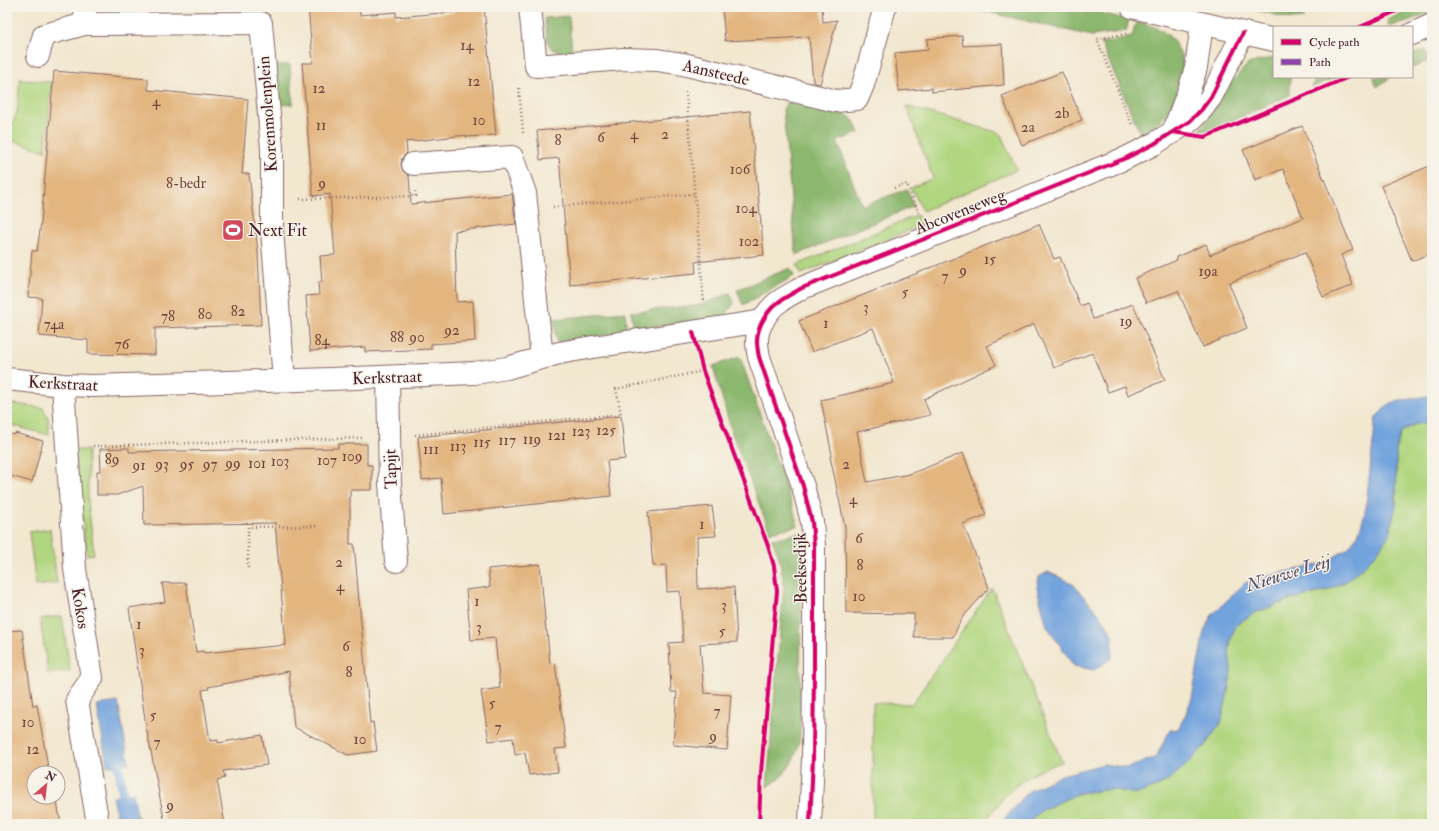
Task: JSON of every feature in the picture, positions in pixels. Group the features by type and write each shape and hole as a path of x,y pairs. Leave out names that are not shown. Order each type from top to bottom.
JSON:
{"street":[{"path":"530,7 536,66"},
{"name":"Aansteede","path":"536,66 623,60 657,60 683,64 836,101 857,99 863,85 885,7"},
{"path":"1133,7 1273,40"},
{"name":"Korenmolenplein","path":"38,56 44,35 85,16 261,23 272,149 272,230 284,380"},
{"path":"1173,132 1190,90 1196,68 1202,24"},
{"path":"1413,34 1432,25"},
{"name":"Abcovenseweg","path":"763,321 769,311 779,301 802,288 1143,151 1190,121 1202,109 1211,97 1243,33"},
{"path":"413,164 512,157 525,192 542,358"},
{"name":"Kerkstraat","path":"7,379 63,385 115,385 474,373 507,368 542,358 593,347 763,321"},
{"name":"Beeksedijk","path":"763,321 757,340 758,357 803,486 812,522 814,546 814,690 810,824"},
{"name":"Tapijt","path":"388,377 390,484 396,561"},
{"name":"Kokos","path":"63,385 75,569 92,678 77,700 98,824"}],"path":[{"path":"1133,7 1129,34 1097,39 1143,151"},
{"path":"683,64 694,194 700,331 706,378"},
{"path":"512,157 524,142 518,68 536,66"},
{"path":"271,201 416,196 413,164"},
{"path":"894,188 907,184 930,237"},
{"path":"527,209 694,194"},
{"path":"248,568 248,527 318,526"}],"green space":[{"path":"966,7 1075,7 1129,20 1126,31 1092,36"},
{"path":"1243,7 1282,7 1304,18 1292,19"},
{"path":"1418,7 1432,7 1432,12 1392,26 1389,26 1387,20"},
{"path":"569,16 572,52 563,52 552,48 549,44 547,40 545,18"},
{"path":"1136,22 1162,31 1173,41 1180,52 1184,71 1170,108 1157,123 1141,135 1101,43 1132,37"},
{"path":"1425,50 1430,60 1413,68 1413,55"},
{"path":"1273,57 1273,78 1290,78 1290,95 1209,131 1200,130 1217,106 1225,89 1248,64"},
{"path":"276,65 290,65 293,104 279,105"},
{"path":"20,78 22,80 52,82 45,151 7,139 17,112"},
{"path":"1316,78 1334,78 1312,87"},
{"path":"1373,78 1390,78 1377,87"},
{"path":"787,101 849,116 854,121 859,133 837,141 862,206 907,189 914,206 796,255 783,109"},
{"path":"906,106 1000,133 1017,170 923,211 911,188 933,178"},
{"path":"917,215 922,225 801,274 797,265"},
{"path":"790,268 794,276 743,305 737,290"},
{"path":"730,293 734,303 725,316 634,330 631,312 701,305"},
{"path":"625,312 627,331 557,343 554,319"},
{"path":"740,357 798,526 770,532 733,436 713,366"},
{"path":"7,403 43,408 48,418 49,435 7,424"},
{"path":"1432,422 1432,824 1030,824 1034,817 1042,810 1079,793 1111,789 1137,794 1161,785 1182,769 1203,748 1221,723 1231,670 1229,652 1231,637 1237,624 1254,613 1289,600 1325,591 1345,582 1376,554 1396,505 1396,449 1401,432 1416,424"},
{"path":"74,450 88,450 88,501 94,554 87,555"},
{"path":"50,529 57,583 36,586 29,532"},
{"path":"800,533 799,744 790,766 774,783 767,787 784,586 779,557 772,539"},
{"path":"992,588 1062,762 1037,772 1017,785 1000,802 984,824 873,824 873,703 912,704"},
{"path":"62,616 70,671 48,674 40,619"}],"water":[{"name":"Nieuwe Leij","path":"1432,395 1432,422 1416,424 1401,432 1396,449 1396,505 1389,535 1376,554 1345,582 1325,591 1289,600 1254,613 1237,624 1231,637 1229,652 1231,670 1221,723 1203,748 1182,769 1161,785 1137,794 1111,789 1079,793 1042,810 1034,817 1030,824 1000,824 1029,791 1062,775 1104,764 1128,768 1156,757 1170,730 1178,729 1185,716 1192,698 1204,631 1212,615 1245,583 1325,563 1348,548 1358,535 1365,513 1376,417 1390,403"},
{"path":"1048,572 1072,583 1104,620 1113,636 1112,658 1094,670 1074,666 1047,626 1037,588 1039,577"},
{"path":"118,702 129,763 107,766 97,705"},
{"path":"133,793 139,824 118,824 113,797"}],"building":[{"path":"308,7 359,7 360,15 396,12 396,17 454,12 454,7 484,7 496,135 466,137 466,135 406,142 407,153 402,158 401,164 403,171 409,176 411,204 512,194 516,224 455,231 457,302 473,301 475,341 431,344 431,349 365,352 365,347 310,351 306,296 319,295 318,282 322,282 320,256 335,255 330,194 313,196 302,63 313,63"},
{"path":"722,7 822,7 823,22 837,20 820,84 813,82 809,37 725,41"},
{"path":"962,36 963,46 1002,44 1004,85 932,92 932,88 899,91 895,53 928,50 927,39"},
{"path":"54,71 148,79 148,90 248,99 242,174 249,174 258,252 261,325 155,328 155,355 88,354 88,340 39,336 42,298 28,297 32,251 37,251 41,223"},
{"path":"1062,72 1082,120 1022,145 1002,96"},
{"path":"750,111 764,255 695,262 696,273 570,285 559,158 540,160 537,131"},
{"path":"1302,126 1353,250 1341,255 1353,285 1323,297 1305,252 1229,283 1247,328 1203,347 1178,291 1146,303 1135,278 1177,260 1176,257 1206,244 1210,255 1303,218 1283,169 1255,180 1243,150"},
{"path":"1432,165 1432,253 1412,261 1381,186"},
{"path":"1039,224 1054,259 1060,257 1080,306 1087,303 1093,319 1133,304 1165,380 1128,395 1125,386 1108,392 1092,353 1054,368 1034,324 987,346 996,365 924,399 930,415 857,432 867,482 910,474 963,453 986,515 963,524 989,588 962,618 953,637 914,637 914,614 846,613 845,527 830,456 832,455 821,400 894,383 873,328 812,352 799,321"},
{"path":"621,416 625,459 607,461 611,496 444,514 441,478 422,480 418,437"},
{"path":"7,433 15,435 15,433 43,441 32,482 7,475"},
{"path":"338,444 367,444 367,465 372,465 372,490 350,490 350,544 354,544 370,723 373,722 377,751 348,755 294,727 289,671 208,687 209,689 202,690 210,741 218,740 218,743 262,735 267,765 223,771 225,778 217,780 225,824 165,824 146,726 129,608 165,602 162,583 186,583 196,652 203,651 204,653 286,645 275,523 144,525 143,486 117,495 97,495 97,471 101,471 100,449 129,448 129,452 338,448"},
{"path":"712,506 716,536 697,537 698,589 734,587 737,642 700,644 704,693 731,695 727,750 673,745 677,692 671,692 669,643 683,642 680,591 667,592 666,565 653,566 648,512"},
{"path":"540,564 550,664 555,663 566,748 555,749 558,772 529,775 525,753 515,755 513,738 489,741 481,691 500,688 495,638 471,640 466,590 490,587 488,569"},
{"path":"22,630 33,706 37,705 48,765 26,765 26,805 57,805 61,824 7,824 7,631"}],"waterway":[{"path":"118,764 123,795"}],"cycle path":[{"path":"1362,26 1406,7"},
{"path":"810,824 813,758 814,674 814,546 812,522 803,486 759,357 757,335 764,318 776,304 785,297 802,288 1126,158 1154,144 1190,121 1202,109 1211,97 1243,33"},
{"path":"1173,132 1205,137 1347,78"},
{"path":"693,332 703,371 768,546 774,566 777,591 761,772 759,824"}],"place":[{"name":"Next Fit","path":"233,230"}]}
